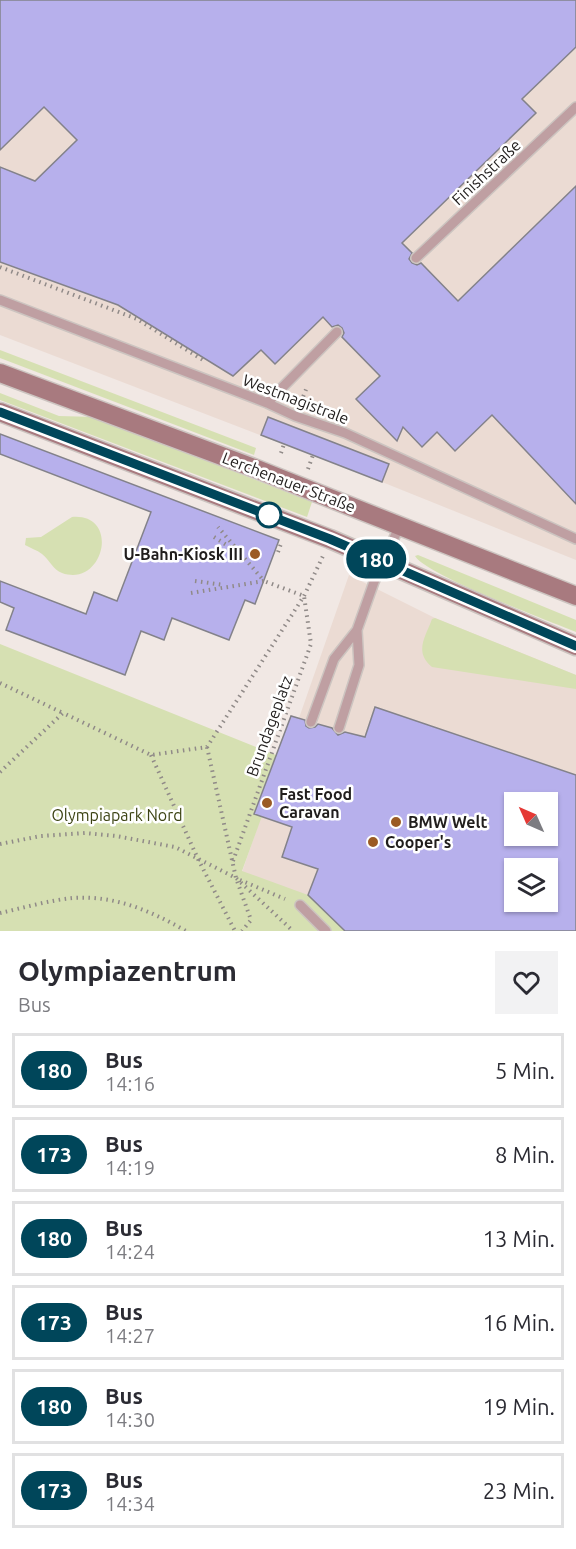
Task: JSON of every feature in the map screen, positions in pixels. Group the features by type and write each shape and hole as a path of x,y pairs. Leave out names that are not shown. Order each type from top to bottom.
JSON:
{"main road":[{"name":"Lerchenauer Straße","path":"0,373 255,468 576,596"},
{"path":"0,412 297,526 576,646"}],"lane":[{"name":"Finishstraße","path":"416,258 576,107"},
{"name":"Westmagistrale","path":"0,300 267,403 295,416 345,433 576,539"},
{"path":"267,403 337,332"},
{"path":"311,722 334,659 357,630 374,582 400,525"},
{"path":"339,728 359,666 357,630"},
{"path":"300,905 326,931"}],"path":[{"path":"295,416 309,383"},
{"path":"281,453 284,444"},
{"path":"307,470 313,455"},
{"path":"218,527 264,581 304,596"},
{"path":"214,537 239,553"},
{"name":"Brundageplatz","path":"242,931 250,920 236,878 207,747 304,596 324,555"},
{"path":"195,581 228,586"},
{"path":"191,593 264,581"},
{"name":"Brundageplatz","path":"233,861 311,644 304,596"},
{"path":"0,683 151,755 207,747"},
{"path":"0,772 63,713"},
{"path":"151,755 198,859 235,931"},
{"path":"0,844 41,836 95,834 175,847 236,878 300,905"},
{"path":"236,878 292,931"},
{"path":"0,913 73,898 118,901 155,914 186,931"}],"shaded area":[{"path":"0,0 576,0 576,560 382,482 0,335"},
{"name":"BMW Welt","path":"349,575 435,618 576,675 576,931 345,931 242,872 261,817 254,813 291,715 299,718"}],"green space":[{"path":"0,350 256,448 254,455 0,358"},
{"path":"0,393 59,416 95,417 312,502 307,517 0,400"},
{"path":"72,517 87,519 97,526 101,537 101,549 97,561 88,570 76,575 59,572 42,554 25,545 26,538 41,537"},
{"path":"418,555 576,620 576,632 441,574 415,556"},
{"path":"435,618 576,675 576,689 432,667 423,656 422,650 432,619"},
{"name":"Olympiapark Nord","path":"0,644 276,755 254,813 262,816 242,871 308,895 345,931 0,931"}],"building":[{"path":"0,0 576,0 576,47 522,99 536,113 402,243 412,253 409,259 412,263 417,265 421,263 458,301 576,186 576,504 492,415 455,451 437,432 422,447 403,427 397,441 356,399 380,376 342,337 344,333 342,328 338,325 332,327 323,317 275,364 261,350 233,376 118,305 0,262 0,167 35,181 77,140 44,107 0,150"},
{"path":"268,417 389,464 382,482 261,435"},
{"path":"0,434 279,540 255,604 245,600 229,640 172,618 164,640 141,631 125,675 6,630 14,608 0,602 0,581 86,614 94,592 117,601 151,512 0,454"},
{"name":"BMW Welt","path":"375,707 576,775 576,931 345,931 308,895 318,869 282,857 292,827 254,814 291,716 305,720 309,728 318,724 332,728 338,735 345,732 365,737"}],"bus line":[{"name":"180","path":"0,412 291,523 576,646"}],"place":[{"name":"U-Bahn-Kiosk III","path":"255,554"},
{"name":"Fast Food Caravan","path":"267,803"},
{"name":"BMW Welt","path":"396,822"},
{"name":"Cooper's","path":"373,842"}]}
